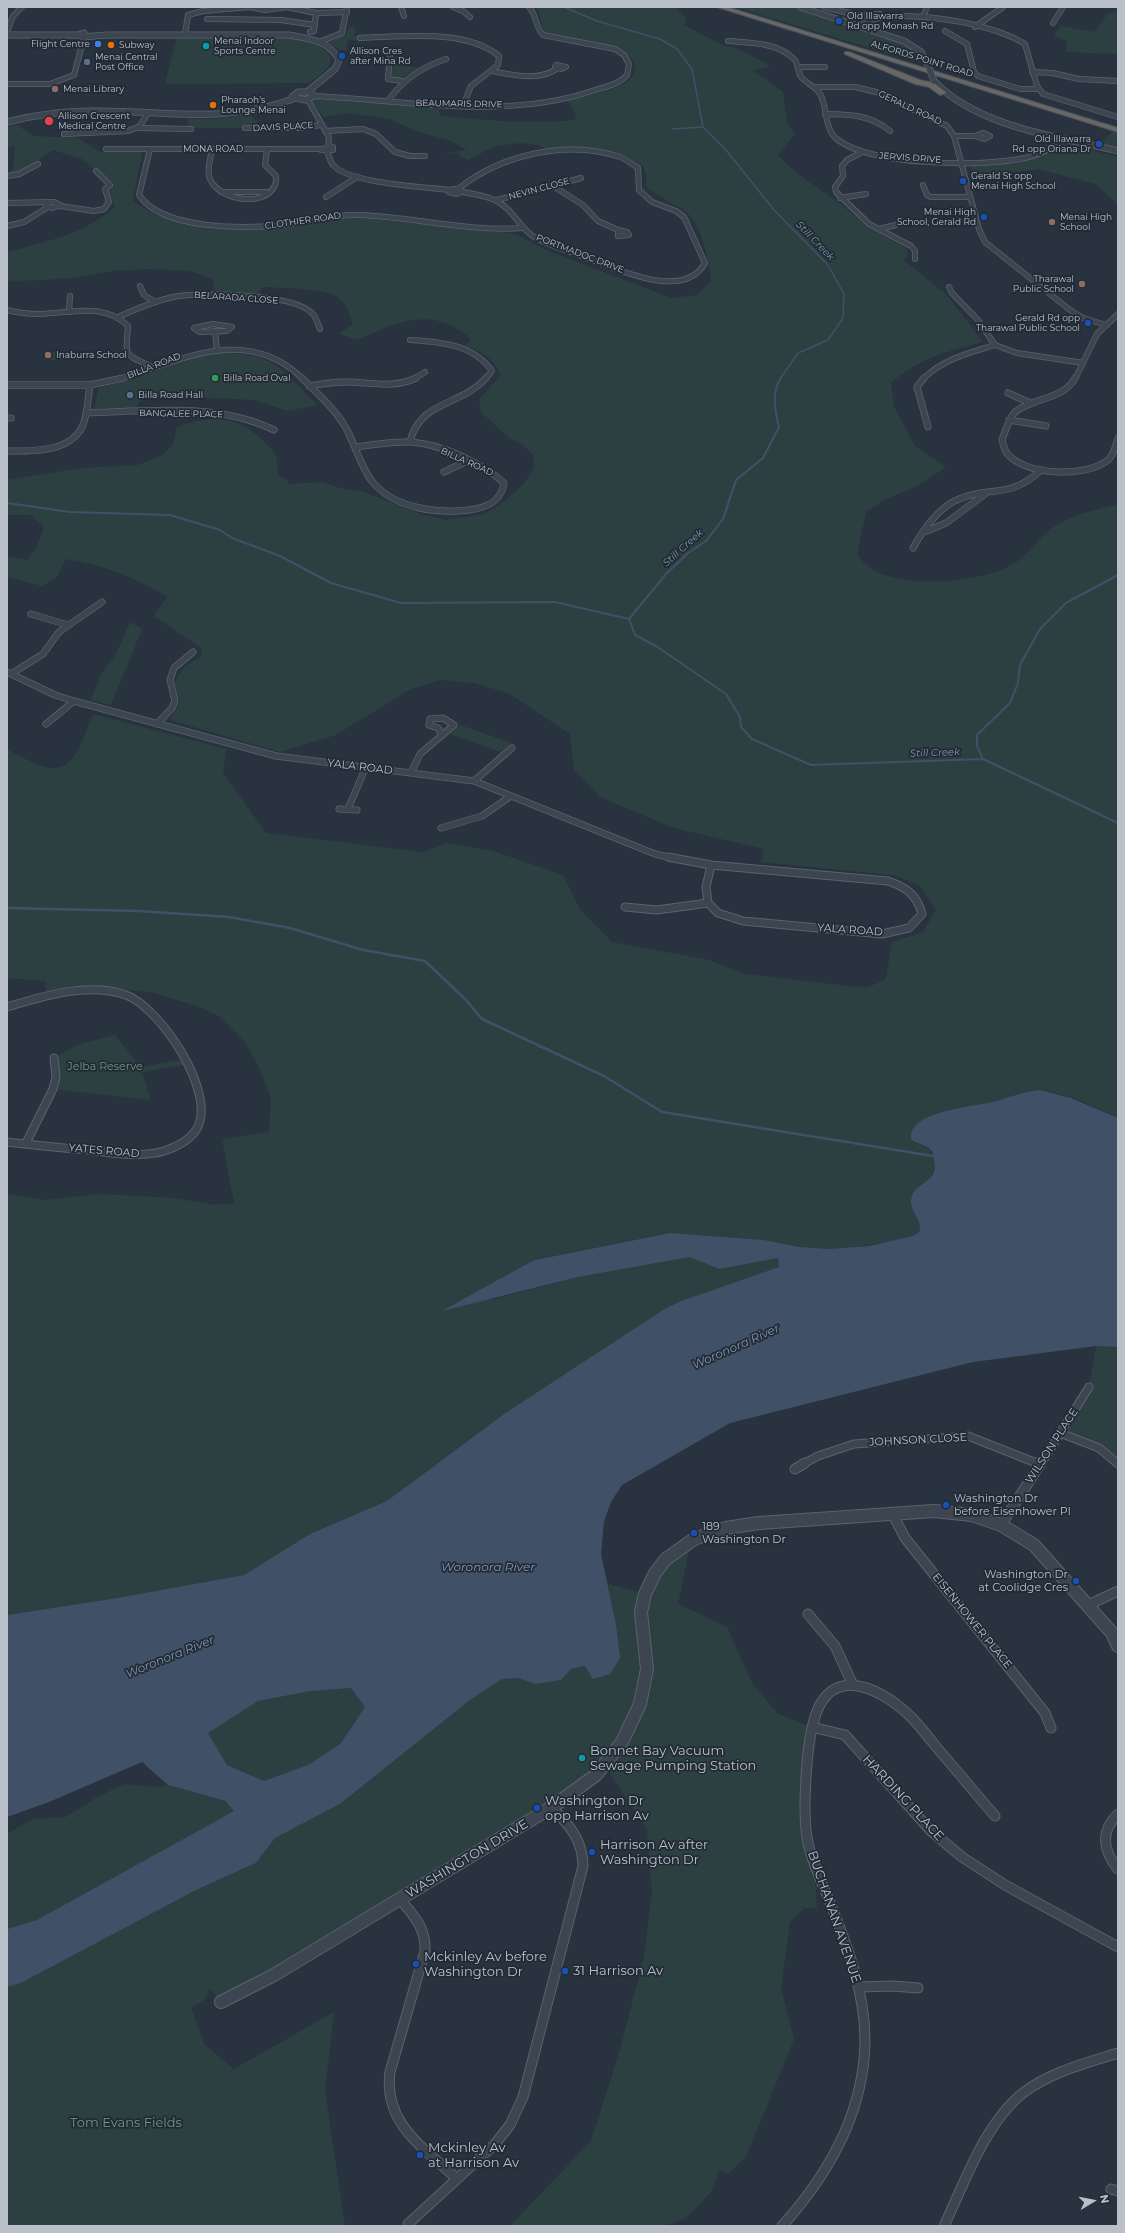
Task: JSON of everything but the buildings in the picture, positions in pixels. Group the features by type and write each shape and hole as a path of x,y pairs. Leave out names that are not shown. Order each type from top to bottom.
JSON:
{"highway":[{"path":"713,7 777,26 821,42 918,82 931,85 943,93"},
{"name":"ALFORDS POINT ROAD","path":"720,7 1118,129"},
{"name":"ALFORDS POINT ROAD","path":"730,7 1118,129"}],"street":[{"path":"22,7 13,16 7,34 81,36 277,34 303,37 319,42 335,52 338,58 338,63 333,71 307,92 295,93 292,95 293,98"},
{"path":"185,34 188,16 203,11 250,7 265,10 287,7 316,13 347,9 342,33 319,42"},
{"path":"401,7 404,16"},
{"path":"453,7 463,11 470,17"},
{"name":"BEAUMARIS DRIVE","path":"314,96 463,106 523,104 566,98 607,87 618,82 628,74 630,65 628,61 611,49 592,43 550,38 540,32 537,27 536,15 529,7"},
{"path":"800,7 859,25 909,44 923,55 934,81 943,93 964,106 988,116 1118,152"},
{"path":"824,7 856,15 886,13 896,16"},
{"path":"923,17 927,7"},
{"path":"996,7 1002,8"},
{"path":"1053,23 1063,7"},
{"path":"974,27 1002,8"},
{"path":"226,10 226,18"},
{"path":"310,32 314,31 316,13"},
{"path":"859,25 878,18 896,16 923,17 1008,35 1023,42 1039,90 1050,98 1118,117"},
{"path":"207,19 226,18 238,20 281,20 299,24 315,25"},
{"path":"950,28 944,31 968,46 974,72 978,76 1020,89 1039,90"},
{"path":"7,84 50,84 74,75 81,36"},
{"path":"360,38 435,38 470,40 483,44 496,52 500,61 492,71 471,86 463,106"},
{"path":"728,41 760,44 781,50 795,59 801,77 817,87"},
{"path":"390,54 388,79 403,81"},
{"path":"388,101 403,81 436,62 446,59"},
{"path":"798,67 825,67"},
{"path":"492,71 532,76 547,75 558,68"},
{"path":"1032,72 1053,73 1079,79 1118,81"},
{"name":"JERVIS DRIVE","path":"817,87 823,97 825,114 832,135 840,142 862,152 895,159 994,162 1026,158 1045,151 1066,138"},
{"name":"GERALD ROAD","path":"817,87 855,87 876,92 940,122 952,131 981,235 991,248 1076,314 1106,325"},
{"path":"7,122 47,114 77,111 206,117 232,115 293,98 308,100 314,96 307,92"},
{"path":"308,100 329,137 327,149 333,166 342,172 357,177 449,190 460,190 497,200"},
{"path":"138,128 148,114"},
{"path":"825,114 860,116 890,131"},
{"name":"DAVIS PLACE","path":"245,128 298,128 321,125"},
{"path":"64,134 119,132 138,128 184,127 191,129"},
{"path":"325,130 347,128 369,131 376,134 386,146 398,153 413,156 425,156"},
{"path":"954,136 975,136"},
{"name":"MONA ROAD","path":"106,149 327,149"},
{"name":"CLOTHIER ROAD","path":"150,149 139,195 165,215 197,223 255,227 283,225 320,217 356,215 421,219 489,229 522,228"},
{"path":"212,149 208,173 209,179 218,192 229,197 244,199 261,196 270,192 277,178 265,165 267,149"},
{"name":"PORTMADOC DRIVE","path":"460,190 466,180 477,174 513,160 533,155 584,150 619,156 638,168 637,185 644,196 682,214 688,222 704,259 703,267 699,272 683,279 665,281 632,274 548,244 528,234 504,205 497,200"},
{"path":"862,152 847,160 842,166 843,176 835,190 840,198 869,224 911,246 915,251 915,259"},
{"path":"7,176 19,174 38,164"},
{"path":"7,226 24,222 47,206 56,202 60,203 60,206 98,211 107,206 109,202 105,189 110,187 110,185 96,172"},
{"path":"326,197 357,177"},
{"name":"NEVIN CLOSE","path":"497,200 581,178"},
{"path":"553,186 583,205 598,221 618,230"},
{"path":"923,186 927,194 931,197 970,197"},
{"path":"840,198 866,194"},
{"path":"7,203 32,202 47,206"},
{"path":"879,229 896,225"},
{"path":"140,286 144,295 155,302"},
{"path":"949,287 952,293 978,320 995,345 1017,353 1083,363"},
{"name":"BELARADA CLOSE","path":"118,317 155,302 177,296 201,294 284,301 309,309 314,315 320,329"},
{"path":"69,312 70,296"},
{"path":"7,310 38,314 97,311 118,317 128,326 125,348 127,351 139,361 152,367"},
{"path":"1118,314 1106,325 1093,341 1077,377 1069,387 1030,403 1014,413 1009,420 1002,440 1006,453 1014,460 1041,470 1070,472 1102,465 1112,456 1118,438"},
{"path":"227,325 232,327 227,331 215,331 196,331 194,328 227,325"},
{"path":"215,331 217,350"},
{"path":"410,340 441,343 466,349 487,362 492,372 470,392 421,417 414,424 410,442"},
{"path":"928,427 927,414 920,402 917,387 925,374 948,360 995,345"},
{"name":"BILLA ROAD","path":"7,385 90,385 126,378 191,353 217,350 254,352 279,360 288,365 309,386 338,418 355,447 368,475 382,491 396,499 422,508 446,512 480,508 494,502 504,491 504,483 498,476 437,448 410,442 355,447"},
{"path":"309,386 350,382 383,386 400,385 414,380 425,372"},
{"path":"7,451 36,450 65,443 78,435 83,426 90,385"},
{"path":"1008,393 1030,403"},
{"name":"BANGALEE PLACE","path":"86,413 214,413 251,419 274,430"},
{"path":"1009,420 1046,426"},
{"path":"444,472 467,461"},
{"path":"913,548 923,533 946,507 958,499 1019,488 1034,478 1041,470"},
{"path":"923,533 946,523 985,494"},
{"path":"9,673 43,654 59,632 68,624 102,602"},
{"path":"31,614 68,624"},
{"path":"157,724 172,708 174,701 170,680 174,668 193,652"},
{"name":"YALA ROAD","path":"9,673 55,695 74,702 276,756 365,769 474,781 655,854 711,865 888,881 902,886 914,894 920,904 922,914 909,928 882,934 743,921 718,913 708,903"},
{"path":"46,724 74,702"},
{"path":"411,773 420,754 442,735"},
{"path":"474,781 512,748"},
{"path":"348,810 365,769"},
{"path":"442,828 482,816 510,796"},
{"path":"339,809 357,810"},
{"path":"625,907 654,912 668,911 708,903 706,887 711,865"},
{"name":"YATES ROAD","path":"7,1007 56,993 86,990 126,995 139,1003 157,1021 184,1055 197,1083 201,1104 199,1128 191,1139 167,1150 132,1155 7,1142"},
{"path":"26,1143 53,1089 56,1077 54,1058"},
{"name":"WILSON PLACE","path":"1001,1525 1089,1387"},
{"path":"1060,1433 1099,1448 1118,1464"},
{"name":"JOHNSON CLOSE","path":"795,1469 818,1456 854,1444 904,1439 968,1436 1040,1465"},
{"name":"WASHINGTON DRIVE","path":"221,2002 274,1975 552,1807 587,1783 605,1766 633,1723 642,1698 647,1668 641,1612 643,1600 655,1573 666,1559 694,1539 726,1528 759,1523 892,1513 948,1511 972,1515 1001,1525 1034,1545 1115,1636 1118,1646"},
{"name":"EISENHOWER PLACE","path":"892,1513 906,1538 1045,1713 1051,1728"},
{"path":"1088,1605 1118,1591"},
{"path":"808,1614 837,1647 847,1666 853,1685 877,1693 896,1704 910,1716 995,1816"},
{"name":"BUCHANAN AVENUE","path":"782,2226 806,2198 828,2164 846,2130 853,2110 861,2076 865,2043 865,2024 859,1987 841,1931 814,1863 807,1839 808,1762 812,1727 823,1698 840,1686 853,1685"},
{"name":"HARDING PLACE","path":"812,1727 845,1735 881,1772 931,1831 962,1857 1006,1885 1118,1947"},
{"path":"408,2224 456,2178 488,2153 510,2128 523,2097 583,1866 584,1853 581,1843 552,1807"},
{"path":"1118,1814 1107,1827 1104,1839 1108,1855 1118,1869"},
{"path":"400,1900 423,1928 426,1938 425,1951 390,2072 388,2091 390,2101 398,2120 404,2129 456,2178"},
{"path":"859,1987 893,1986 918,1988"},
{"path":"944,2226 985,2144 1002,2116 1022,2094 1068,2069 1118,2053"}],"green space":[{"path":"534,7 677,7 677,9 687,18 684,25 724,46 736,48 771,66 752,70 783,92 787,123 795,134 778,155 796,173 840,203 867,227 906,248 908,255 903,260 946,294 983,342 934,356 912,367 891,383 894,407 915,446 946,467 917,486 886,499 866,512 857,555 866,565 884,575 917,581 936,582 973,578 990,574 1004,569 1018,561 1046,533 1060,523 1084,513 1118,504 1118,1118 1091,1105 1063,1095 1044,1091 1031,1091 993,1102 948,1110 927,1118 918,1125 911,1134 913,1141 930,1149 935,1165 932,1178 918,1187 912,1195 912,1206 920,1224 920,1230 913,1236 893,1241 842,1249 809,1248 764,1240 670,1233 535,1260 525,1265 491,1300 578,1277 690,1257 719,1269 778,1258 779,1267 681,1301 504,1414 387,1501 310,1534 244,1575 117,1598 7,1615 7,1194 45,1200 101,1194 175,1198 214,1205 234,1203 222,1139 269,1132 271,1098 260,1069 244,1041 220,1017 200,1007 155,993 98,986 46,991 45,981 7,978 7,748 10,751 37,764 50,768 60,767 68,763 75,756 93,714 226,749 223,773 266,833 423,852 447,843 493,851 563,875 580,910 612,942 709,960 744,974 867,988 886,979 892,942 923,932 936,910 920,886 894,875 761,862 764,849 674,828 600,797 574,770 570,734 510,694 475,683 440,680 409,690 336,735 280,752 170,720 180,702 174,683 185,666 202,656 201,648 154,616 167,597 131,578 105,568 66,559 56,578 42,586 7,577 7,556 28,560 38,544 44,527 31,515 7,515 7,480 82,468 138,465 161,456 173,445 177,427 201,420 223,419 243,426 253,432 273,451 277,459 278,474 291,484 322,482 343,489 364,492 420,514 446,520 485,514 501,504 523,485 534,468 533,455 523,445 508,437 481,412 479,399 501,375 498,369 490,359 482,353 465,346 471,339 457,329 443,322 429,319 401,322 358,340 339,334 353,324 344,304 339,298 333,295 314,290 262,287 257,296 215,292 213,279 190,271 150,269 112,271 81,277 7,281 7,252 64,236 91,224 115,207 109,190 112,188 112,183 82,159 53,150 25,169 8,174 13,170 15,146 7,147 7,127 17,125 33,136 78,138 100,152 142,152 133,201 156,215 186,224 234,229 272,228 333,218 373,219 516,234 546,250 671,298 697,295 711,282 707,255 701,234 691,217 686,212 647,187 646,174 643,167 630,158 605,151 578,148 547,150 538,145 520,143 496,146 467,160 457,153 436,155 467,150 449,140 418,132 390,119 347,113 323,117 313,101 318,98 440,107 439,111 441,116 491,120 541,122 575,120 577,117 567,100 598,93 622,84 630,78 635,71 634,63 626,54 614,47 559,36 544,31 538,10"},
{"path":"735,7 790,7 843,25 833,26 850,26 909,48 914,52 920,63"},
{"path":"1118,11 1118,54 1066,52 1067,41 1054,36 1060,26 1095,32 1108,13"},
{"path":"349,27 355,27 354,36 359,36 358,40 348,40 346,50 340,50 328,42 346,34"},
{"path":"177,37 292,38 318,45 330,55 330,60 324,72 309,83 165,84"},
{"path":"393,63 418,68 406,76 396,78 392,77"},
{"path":"250,115 258,123 246,128 186,128 189,119 216,119"},
{"path":"1093,124 1118,131 1118,149 1101,143 1112,132"},
{"path":"1065,144 1118,157 1118,205 1096,184 1038,169 994,174 994,178 974,180 970,166 1019,163"},
{"path":"46,352 83,352 81,360 44,360"},
{"path":"220,353 253,356 276,365 285,372 317,405 288,411 254,400 193,397 144,397 134,409 94,409 99,387 130,380 174,363 204,355"},
{"path":"130,622 142,629 111,705 91,700 101,674 115,656"},
{"path":"460,725 511,743 501,752 450,734"},
{"name":"Jelba Reserve","path":"115,1035 141,1067 187,1059 189,1064 142,1072 150,1097 149,1100 53,1089 54,1058 77,1045"},
{"path":"1096,1346 1118,1347 1118,1464 1099,1448 1060,1433 1089,1387"},
{"name":"Tom Evans Fields","path":"694,1539 689,1550 678,1604 727,1627 752,1683 778,1714 812,1727 807,1818 814,1863 817,1908 804,1908 790,1922 781,1988 794,2039 747,2155 729,2173 719,2170 712,2191 685,2219 663,2226 510,2226 591,2141 620,2050 644,1957 652,1891 647,1829 605,1766 596,1775 221,2002 210,1989 204,2000 191,2008 205,2045 234,2069 334,2012 325,2091 345,2226 7,2226 7,1987 21,1983 196,1890 256,1863 275,1838 340,1804 470,1700 502,1679 519,1678 535,1684 561,1680 571,1669 586,1666 616,1624 608,1584 645,1594 655,1573"},
{"path":"351,1688 365,1707 341,1743 310,1764 264,1781 227,1765 207,1733 258,1701 311,1691"},
{"path":"124,1784 157,1787 168,1785 225,1802 235,1811 37,1920 7,1929 7,1834 32,1819 66,1817 94,1799"}],"water":[{"name":"Woronora River","path":"1040,1090 1071,1098 1118,1118 1118,1347 1096,1346 973,1362 730,1423 622,1485 611,1502 604,1521 601,1554 616,1624 620,1658 610,1674 593,1679 585,1666 571,1669 561,1680 535,1684 519,1678 502,1679 470,1700 340,1804 275,1838 256,1863 196,1890 21,1983 7,1987 7,1929 37,1920 234,1811 225,1801 168,1785 142,1762 49,1802 7,1817 7,1615 117,1598 244,1575 310,1534 387,1501 504,1414 663,1310 681,1301 779,1267 778,1258 719,1269 690,1257 578,1277 442,1311 525,1265 535,1260 670,1233 764,1240 800,1247 829,1249 869,1246 913,1236 919,1232 920,1224 911,1205 911,1200 917,1189 930,1179 935,1169 934,1156 931,1150 911,1139 913,1129 920,1122 931,1116 958,1108 992,1102","holes":["351,1688 365,1707 341,1743 310,1764 264,1781 227,1765 208,1733 258,1701 311,1691"]}],"waterway":[{"name":"Still Creek","path":"564,7 597,21 660,39 677,49 692,69 703,127"},
{"path":"672,129 703,127"},
{"name":"Still Creek","path":"703,127 726,150 774,210 828,265 844,294 843,318 828,340 798,353 780,379"},
{"name":"Still Creek","path":"629,619 666,574 688,553 706,541 723,519 736,480 763,458 779,427 775,408 775,395 781,378"},
{"path":"7,503 70,512 170,515 220,530 232,538 280,556 331,583 401,603 555,602 629,619"},
{"path":"983,759 977,746 977,735 1010,703 1018,683 1020,665 1040,629 1066,603 1118,575"},
{"name":"Still Creek","path":"629,619 635,635 656,646 726,694 740,717 741,727 752,739 811,765 983,759"},
{"name":"Still Creek","path":"983,759 1118,823"},
{"path":"7,908 139,911 229,917 290,928 363,950 425,961 465,999 482,1019 604,1076 662,1112 933,1156 935,1158"}],"place":[{"name":"Old Illawarra Rd opp Monash Rd","path":"839,21"},
{"name":"Flight Centre","path":"98,44"},
{"name":"Subway","path":"111,45"},
{"name":"Menai Indoor Sports Centre","path":"206,46"},
{"name":"Allison Cres after Mina Rd","path":"342,56"},
{"name":"Menai Central Post Office","path":"87,62"},
{"name":"Menai Library","path":"55,89"},
{"name":"Pharaoh's Lounge Menai","path":"213,105"},
{"name":"Allison Crescent Medical Centre","path":"49,121"},
{"name":"Old Illawarra Rd opp Oriana Dr","path":"1099,144"},
{"name":"Gerald St opp Menai High School","path":"963,181"},
{"name":"Menai High School, Gerald Rd","path":"984,217"},
{"name":"Menai High School","path":"1052,222"},
{"name":"Tharawal Public School","path":"1082,284"},
{"name":"Gerald Rd opp Tharawal Public School","path":"1088,323"},
{"name":"Inaburra School","path":"48,355"},
{"name":"Billa Road Oval","path":"215,378"},
{"name":"Billa Road Hall","path":"130,395"},
{"name":"Washington Dr before Eisenhower Pl","path":"946,1505"},
{"name":"189 Washington Dr","path":"694,1533"},
{"name":"Washington Dr at Coolidge Cres","path":"1076,1581"},
{"name":"Bonnet Bay Vacuum Sewage Pumping Station","path":"582,1758"},
{"name":"Washington Dr opp Harrison Av","path":"537,1808"},
{"name":"Harrison Av after Washington Dr","path":"592,1852"},
{"name":"Mckinley Av before Washington Dr","path":"416,1964"},
{"name":"31 Harrison Av","path":"565,1971"},
{"name":"Mckinley Av at Harrison Av","path":"420,2155"}]}
